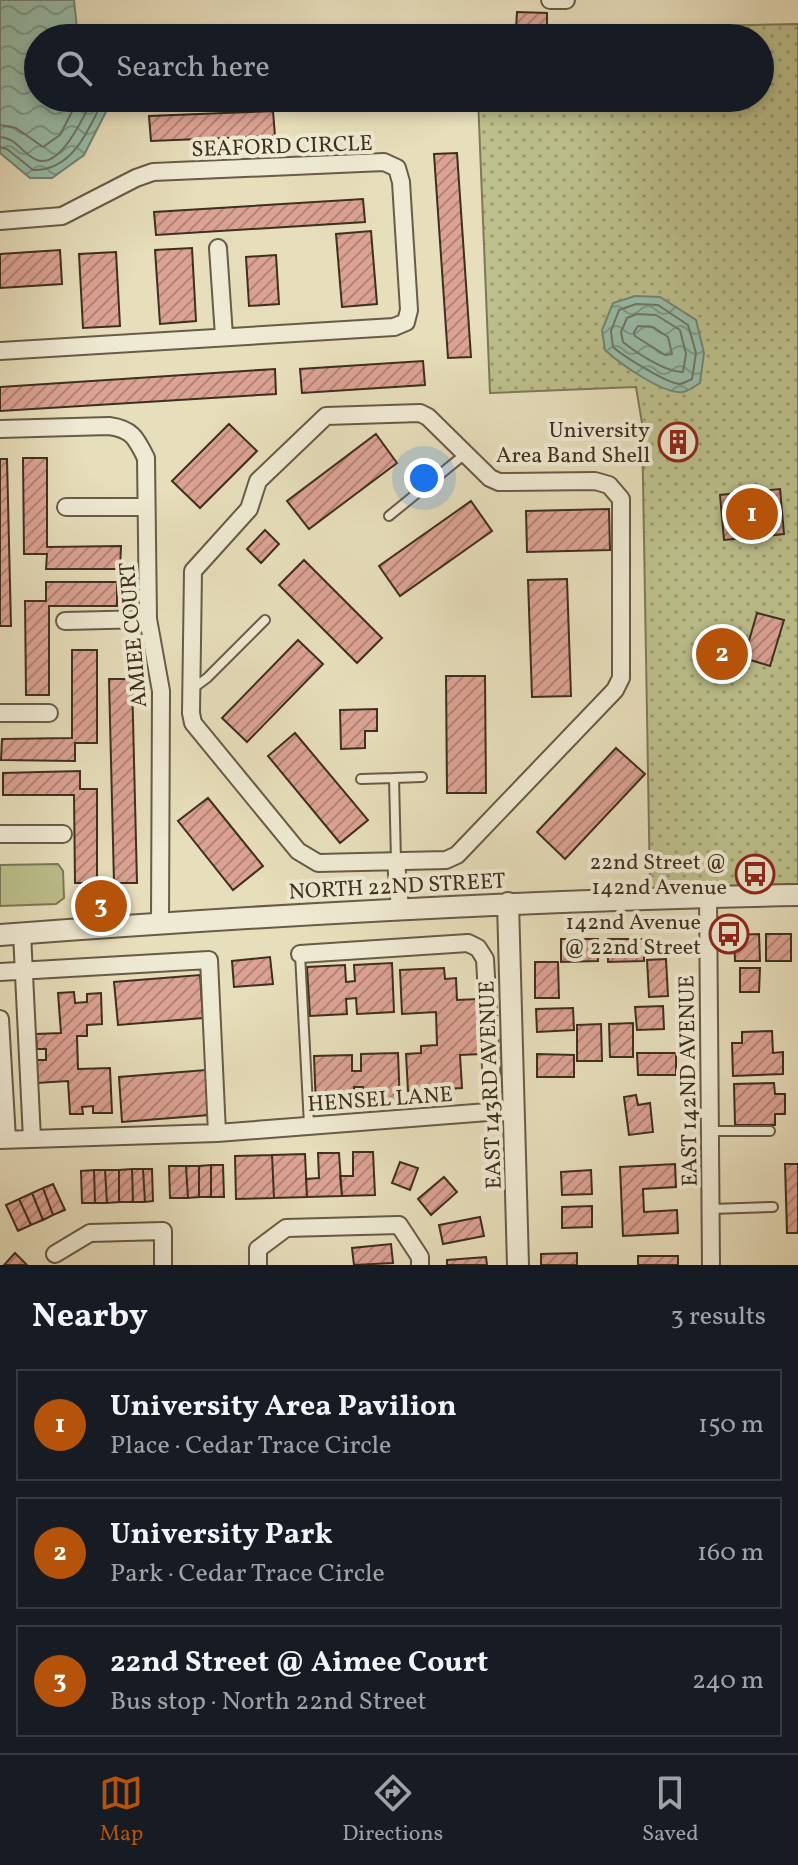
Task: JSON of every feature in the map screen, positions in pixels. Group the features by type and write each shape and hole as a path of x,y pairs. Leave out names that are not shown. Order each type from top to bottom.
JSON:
{"street":[{"path":"550,0 566,0"},
{"name":"SEAFORD CIRCLE","path":"0,221 62,216 153,172 384,162 397,168 401,182 409,310 406,322 394,327 0,351"},
{"path":"218,248 224,336"},
{"path":"420,413 428,417 465,454 490,478 499,482 595,481 609,485 621,499 621,678 615,690 457,855 446,860 318,863 298,851 193,723 193,571 249,509 258,481 326,416 420,413"},
{"name":"AMIEE COURT","path":"0,429 125,428 146,458 148,619 161,691 160,923"},
{"path":"66,507 146,507"},
{"path":"65,621 148,619"},
{"path":"0,713 49,713"},
{"path":"0,834 63,834"},
{"path":"396,861 400,909"},
{"name":"NORTH 22ND STREET","path":"0,935 508,903 798,895"},
{"name":"EAST 142ND AVENUE","path":"708,896 711,1265"},
{"name":"EAST 143RD AVENUE","path":"508,903 518,1265"},
{"path":"22,933 32,1139"},
{"path":"300,954 468,943 478,948 485,959 486,975 492,1084 488,1112"},
{"path":"0,972 209,960 217,1133"},
{"name":"HENSEL LANE","path":"0,1019 4,1140 217,1133 514,1111"},
{"path":"258,1265 258,1249 286,1228 399,1225 420,1257 420,1265"},
{"path":"55,1254 90,1233 163,1231 163,1265"}],"lane":[{"path":"389,516 465,454"},
{"path":"191,689 207,678 265,620"},
{"path":"361,779 422,777"},
{"path":"394,778 396,861"},
{"path":"300,954 309,1126"},
{"path":"710,1131 770,1131"},
{"path":"711,1209 773,1207"}],"shaded area":[{"path":"774,24 798,24 798,884 650,889 642,423 636,387 490,393 479,112 774,112"},
{"path":"58,864 63,871 64,898 56,904 0,906 0,865"}],"water":[{"path":"0,0 74,0 77,24 24,24 24,112 106,112 84,155 52,178 30,178 0,153"},
{"path":"635,296 660,297 696,320 704,353 700,383 690,390 675,392 665,389 631,370 605,350 602,330 613,303"}],"building":[{"path":"517,12 547,13 547,24 516,24"},
{"path":"273,112 275,136 151,141 149,116"},
{"path":"457,153 471,357 448,358 434,154"},
{"path":"363,199 365,222 156,235 154,212"},
{"path":"371,231 377,304 342,307 336,234"},
{"path":"192,248 196,321 160,324 155,250"},
{"path":"60,250 62,284 0,288 0,254"},
{"path":"116,252 120,326 83,328 79,254"},
{"path":"276,255 279,304 249,306 246,257"},
{"path":"423,361 425,385 302,393 300,369"},
{"path":"275,369 276,394 0,411 0,387"},
{"path":"229,424 257,451 200,508 172,481"},
{"path":"376,434 397,463 309,529 287,501"},
{"name":"University Area Band Shell","path":"686,434 689,445 686,456 668,453 668,439"},
{"path":"23,458 47,458 47,547 121,546 120,569 46,569 47,554 24,554"},
{"path":"0,459 7,459 11,626 0,626"},
{"path":"780,489 784,534 724,540 720,495"},
{"path":"471,501 492,531 400,596 379,566"},
{"path":"609,509 610,550 527,552 526,511"},
{"path":"265,530 279,544 261,563 247,549"},
{"path":"304,560 382,638 357,663 279,585"},
{"path":"567,579 571,696 532,697 528,580"},
{"path":"46,582 117,582 117,606 49,606 49,695 26,695 25,601 46,601"},
{"path":"757,613 784,620 770,666 744,658"},
{"path":"298,640 323,664 247,742 222,718"},
{"path":"72,650 97,650 97,743 75,743 75,761 1,760 2,739 72,738"},
{"path":"446,676 485,676 486,793 447,793"},
{"path":"109,679 132,679 137,883 114,883"},
{"path":"377,709 377,731 365,731 365,748 341,749 340,710"},
{"path":"295,733 368,820 340,843 268,756"},
{"path":"616,748 645,774 565,859 537,832"},
{"path":"80,771 80,789 97,789 97,883 75,883 74,795 3,795 3,773"},
{"path":"208,798 263,866 233,890 178,821"},
{"path":"759,934 760,961 735,961 734,935"},
{"path":"766,934 791,934 791,961 766,961"},
{"path":"561,939 598,939 598,961 561,962"},
{"path":"608,939 644,939 644,961 608,962"},
{"path":"270,957 273,984 234,987 232,961"},
{"path":"666,959 668,996 649,997 647,960"},
{"path":"535,962 558,962 559,998 535,998"},
{"path":"392,963 394,1012 357,1014 356,998 346,999 347,1014 310,1016 307,967 345,965 346,982 355,981 354,965"},
{"path":"444,968 445,979 456,978 457,1000 479,999 482,1054 460,1055 462,1088 408,1091 406,1054 421,1053 421,1046 437,1045 436,1012 402,1014 400,970"},
{"path":"740,968 760,968 759,992 740,992"},
{"path":"200,975 203,1018 118,1025 114,982"},
{"path":"74,992 75,1003 87,1002 87,994 101,993 102,1024 87,1025 87,1036 77,1036 78,1069 110,1068 112,1113 93,1113 93,1106 82,1107 83,1114 70,1114 68,1081 37,1083 36,1060 46,1060 46,1049 37,1049 36,1034 61,1033 58,993"},
{"path":"663,1006 664,1029 637,1030 635,1007"},
{"path":"573,1008 574,1030 537,1032 536,1009"},
{"path":"633,1023 633,1057 610,1057 609,1024"},
{"path":"601,1024 602,1061 577,1061 577,1025"},
{"path":"772,1031 773,1053 783,1052 783,1074 733,1076 732,1043 742,1043 742,1032"},
{"path":"398,1053 400,1105 363,1106 363,1087 354,1087 354,1106 316,1107 314,1056 352,1055 352,1071 361,1071 361,1054"},
{"path":"637,1053 676,1053 676,1075 638,1075"},
{"path":"537,1054 574,1055 574,1077 537,1077"},
{"path":"206,1070 209,1115 122,1122 119,1077"},
{"path":"774,1083 775,1094 785,1094 785,1114 775,1114 775,1125 735,1125 734,1084"},
{"path":"636,1095 638,1105 650,1103 653,1132 629,1135 624,1097"},
{"path":"353,1152 373,1152 375,1195 342,1196 340,1176 353,1176"},
{"path":"318,1153 339,1153 342,1196 307,1197 306,1179 319,1178"},
{"path":"305,1154 307,1197 274,1198 272,1155"},
{"path":"272,1155 274,1198 236,1199 235,1156"},
{"path":"400,1162 418,1168 410,1190 392,1183"},
{"path":"675,1164 676,1187 643,1189 644,1212 677,1210 678,1233 623,1236 620,1167"},
{"path":"785,1164 798,1164 798,1233 787,1233"},
{"path":"211,1165 223,1165 224,1197 211,1197"},
{"path":"211,1165 211,1197 199,1197 199,1166"},
{"path":"169,1166 186,1166 188,1198 170,1198"},
{"path":"186,1166 199,1166 199,1197 188,1198"},
{"path":"132,1169 143,1169 145,1202 133,1202"},
{"path":"132,1169 133,1202 119,1202 119,1170"},
{"path":"143,1169 152,1169 153,1201 145,1202"},
{"path":"94,1170 105,1170 107,1203 95,1203"},
{"path":"94,1170 95,1203 82,1203 81,1171"},
{"path":"105,1170 119,1170 119,1202 107,1203"},
{"path":"591,1170 592,1194 562,1195 561,1172"},
{"path":"444,1177 457,1192 431,1215 418,1199"},
{"path":"53,1184 65,1210 53,1215 43,1188"},
{"path":"43,1188 53,1215 43,1220 32,1193"},
{"path":"32,1193 43,1220 31,1225 19,1199"},
{"path":"19,1199 31,1225 18,1231 6,1205"},
{"path":"592,1206 592,1227 562,1228 562,1207"},
{"path":"480,1217 484,1236 443,1244 439,1225"},
{"path":"391,1244 393,1263 354,1265 352,1248"},
{"path":"15,1253 27,1265 4,1265"},
{"path":"577,1253 577,1265 541,1265 541,1254"},
{"path":"638,1256 678,1256 678,1265 638,1265"},
{"path":"486,1257 487,1265 447,1265 447,1260"}],"place":[{"name":"University Area Band Shell","path":"678,442"},
{"name":"University Area Pavilion","path":"752,514"},
{"name":"University Park","path":"722,654"},
{"name":"22nd Street @ 142nd Avenue","path":"755,874"},
{"name":"22nd Street @ Aimee Court","path":"101,906"},
{"name":"142nd Avenue @ 22nd Street","path":"729,934"}]}
